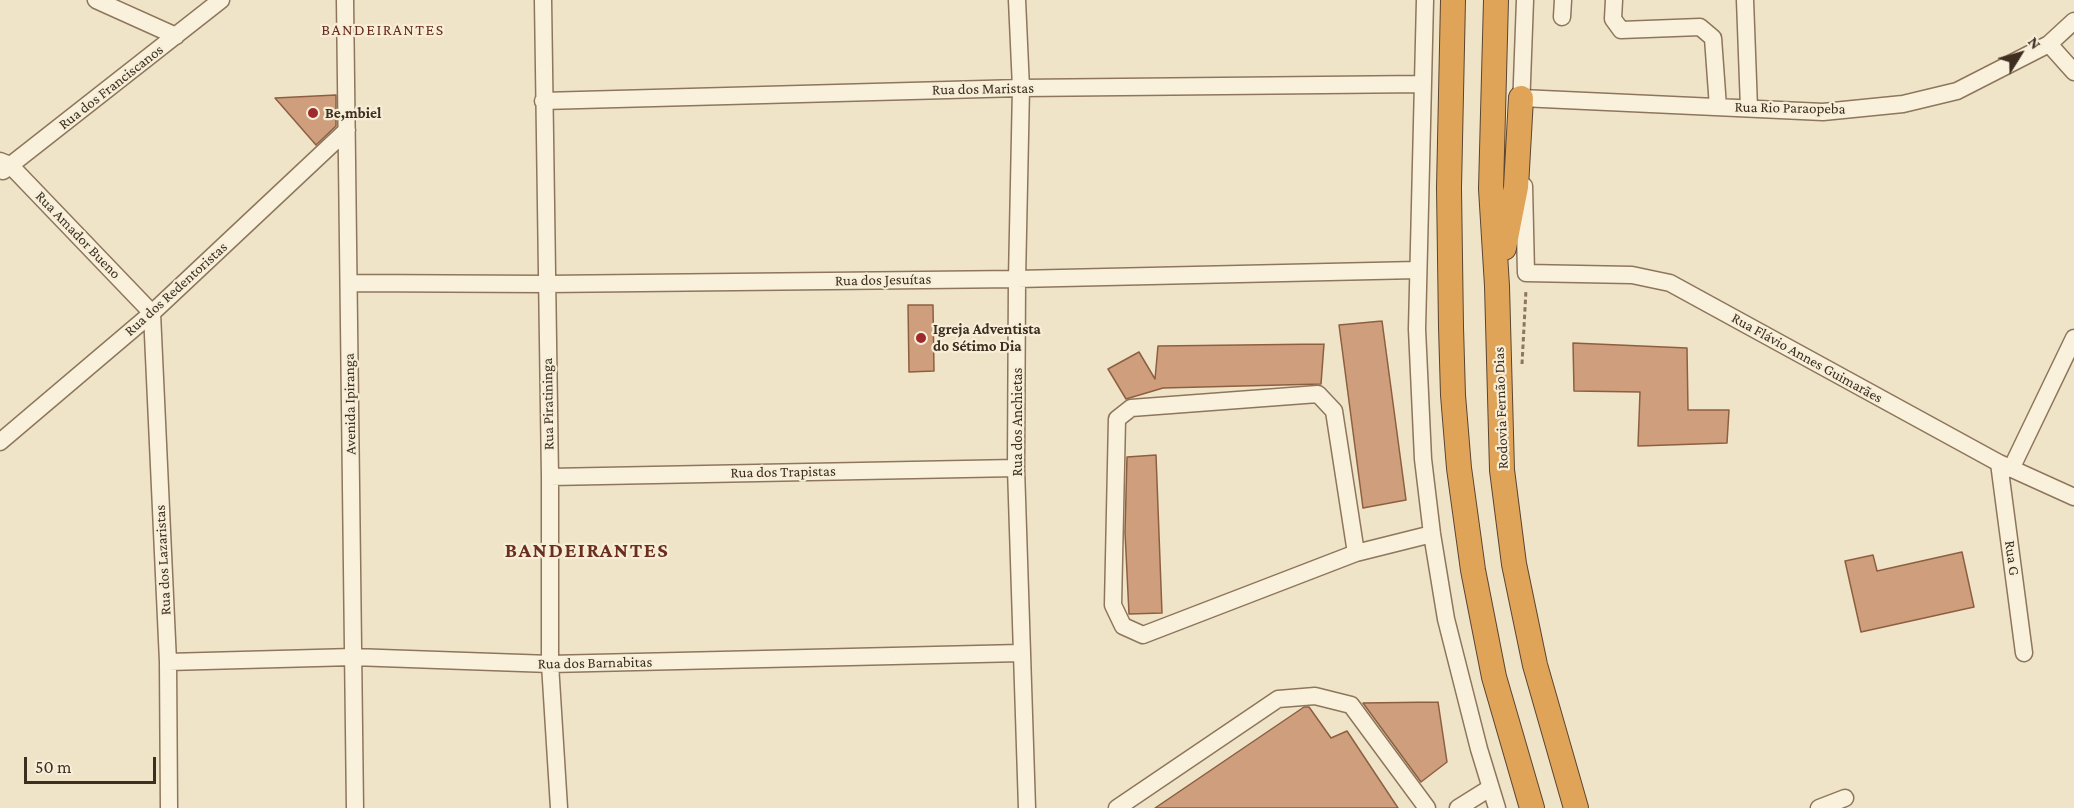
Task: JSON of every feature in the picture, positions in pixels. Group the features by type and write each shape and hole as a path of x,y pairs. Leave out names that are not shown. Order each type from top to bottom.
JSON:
{"highway":[{"path":"1453,0 1449,188 1450,269 1452,395 1459,468 1473,570 1494,677 1532,808"},
{"name":"Rodovia Fernão Dias","path":"1496,0 1491,189 1497,286 1502,470 1514,564 1535,665 1576,808"},
{"path":"1497,286 1516,187 1521,98"}],"street":[{"path":"96,0 176,36"},
{"name":"Rua dos Franciscanos","path":"3,166 221,0"},
{"name":"Avenida Ipiranga","path":"345,0 355,808"},
{"name":"Rua Piratininga","path":"543,0 550,477 550,664 560,808"},
{"name":"Rua dos Anchietas","path":"1017,0 1021,88 1016,468 1027,808"},
{"path":"1425,0 1417,270 1417,329 1423,459 1446,619 1497,808"},
{"path":"1525,0 1521,98 1526,273"},
{"path":"1614,0 1613,19 1621,30 1700,27 1713,38 1718,107"},
{"path":"1745,0 1749,108"},
{"name":"Rua Rio Paraopeba","path":"1521,98 1823,112 1903,104 1957,91 2049,44 2074,21"},
{"path":"2049,44 2074,72"},
{"name":"Rua dos Maristas","path":"543,100 1021,88 1424,84"},
{"name":"Rua dos Redentoristas","path":"0,442 152,313 347,130"},
{"name":"Rua Amador Bueno","path":"3,166 152,313"},
{"name":"Rua dos Jesuítas","path":"349,283 546,284 1017,279 1417,270"},
{"name":"Rua Flávio Annes Guimarães","path":"1526,273 1632,275 1670,282 2005,466 2074,497"},
{"name":"Rua dos Lazaristas","path":"152,313 168,662 169,808"},
{"path":"2005,466 2074,338"},
{"path":"1356,553 1334,411 1318,394 1131,408 1117,418 1113,605 1123,626 1143,635 1356,553 1432,534"},
{"name":"Rua G","path":"2005,466 2024,653"},
{"name":"Rua dos Trapistas","path":"550,477 1016,468"},
{"name":"Rua dos Barnabitas","path":"168,662 353,657 550,664 1021,653"},
{"path":"1117,808 1278,699 1315,696 1351,705 1427,808"},
{"path":"1458,808 1490,788"},
{"path":"1819,808 1845,798"}],"path":[{"path":"1522,364 1526,273"}],"building":[{"name":"Be,mbiel","path":"336,95 336,126 316,145 275,98"},
{"name":"Igreja Adventista do Sétimo Dia","path":"908,305 933,305 934,371 909,372"},
{"path":"1382,321 1406,500 1363,508 1339,325"},
{"path":"1573,343 1687,348 1688,410 1729,410 1727,443 1638,446 1640,392 1574,391"},
{"path":"1324,344 1321,384 1163,388 1126,399 1108,369 1139,352 1155,379 1158,346"},
{"path":"1156,455 1162,613 1129,614 1125,532 1127,457"},
{"path":"1962,552 1974,607 1861,632 1845,561 1873,555 1877,571"},
{"path":"1438,702 1447,762 1421,782 1363,703"},
{"path":"1304,707 1309,707 1331,738 1347,731 1398,808 1155,808"}],"place":[{"name":"Be,mbiel","path":"313,113"},
{"name":"Igreja Adventista do Sétimo Dia","path":"921,338"}],"district":[{"name":"BANDEIRANTES","path":"383,30"},
{"name":"BANDEIRANTES","path":"587,551"}]}
